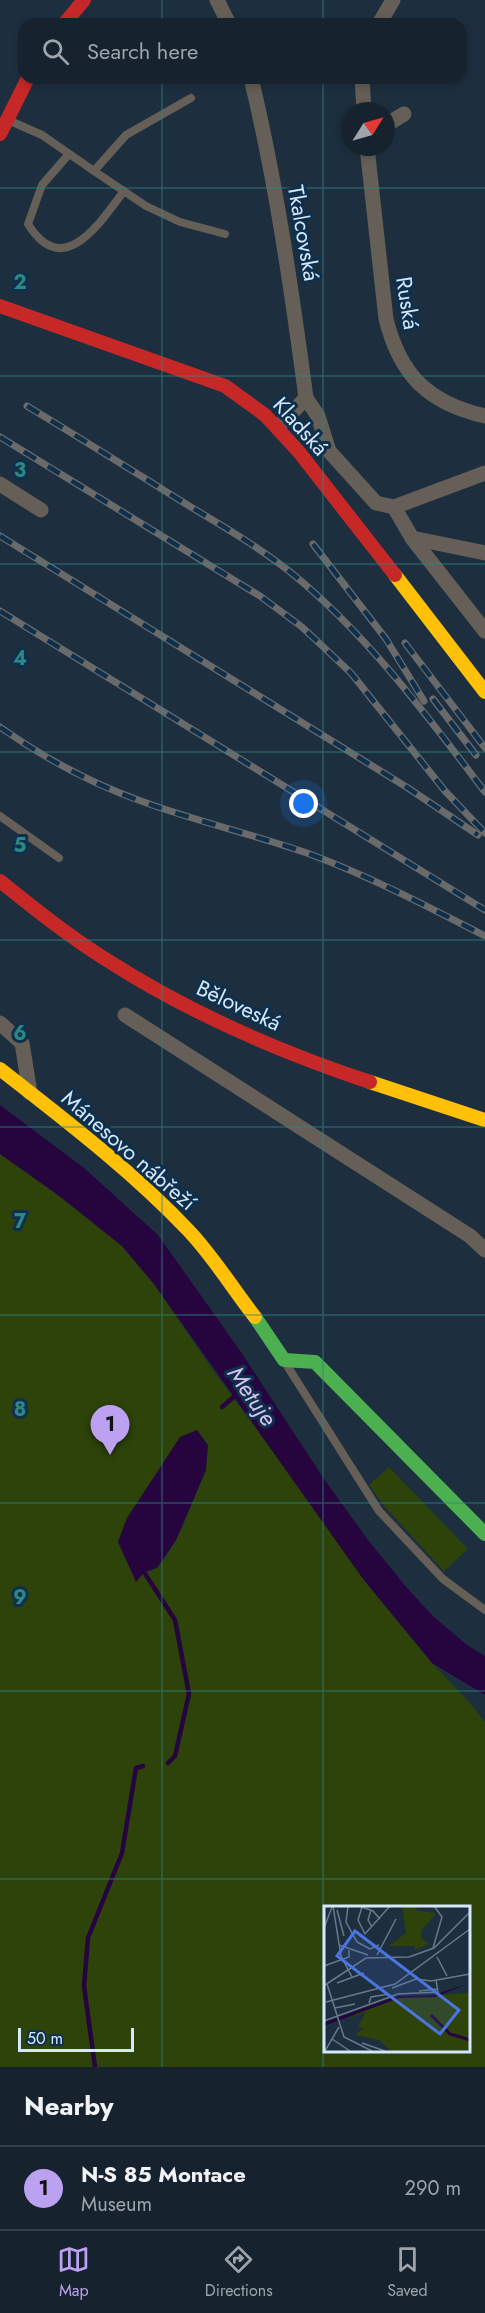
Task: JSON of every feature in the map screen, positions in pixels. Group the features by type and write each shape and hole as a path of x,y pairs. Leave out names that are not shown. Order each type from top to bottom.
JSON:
{"main road":[{"path":"69,18 84,0"},
{"path":"0,134 3,117 24,84"},
{"name":"Kladská","path":"0,306 212,380 251,403 278,427 299,452 485,692"},
{"name":"Běloveská","path":"0,881 94,950 170,998 205,1016 303,1059 398,1093 485,1120"},
{"name":"Mánesovo nábřeží","path":"0,1069 141,1184 190,1232 262,1327 284,1360"},
{"path":"284,1360 315,1362 485,1534"}],"street":[{"path":"217,0 226,18"},
{"path":"382,18 393,0"},
{"name":"Tkalcovská","path":"252,84 294,306 306,398 318,416 329,451 376,503 394,507"},
{"path":"362,84 363,102"},
{"path":"395,120 404,114"},
{"name":"Ruská","path":"368,156 386,319 392,343 410,373 435,397 454,407 485,416"},
{"path":"278,427 306,398"},
{"path":"485,473 394,507 412,538 485,631"},
{"path":"0,484 41,510"},
{"path":"412,538 485,553"},
{"path":"125,1015 470,1236 485,1251"},
{"path":"0,1023 22,1043 30,1093"}],"lane":[{"path":"93,171 126,135 190,98"},
{"path":"3,117 42,135 146,206 180,222 225,234"},
{"path":"69,154 42,185 28,224 36,237 46,245 56,248 70,247 99,224 124,191"},
{"path":"0,816 59,858"},
{"name":"Mánesovo nábřeží","path":"284,1360 379,1511 443,1579 485,1610"}],"green space":[{"path":"0,1154 58,1195 122,1246 154,1284 212,1369 432,1663 485,1722 485,2067 0,2067","holes":["206,1470 185,1520 166,1556 158,1566 137,1581"]},
{"path":"389,1467 468,1549 444,1571 386,1508 369,1485"}],"water":[{"name":"Metuje","path":"0,1105 84,1168 158,1235 241,1352 324,1479 368,1540 434,1617 467,1645 485,1656 485,1695 432,1663 363,1579 154,1284 122,1246 58,1195 0,1154"},
{"path":"197,1430 208,1445 206,1470 176,1540 157,1568 144,1572 136,1582 118,1542 127,1518 180,1437"}],"waterway":[{"name":"Metuje","path":"222,1407 236,1395"},
{"path":"145,1568 144,1572 175,1620 189,1694 175,1756 168,1763"},
{"path":"95,2067 84,1986 88,1938 122,1853 136,1768 143,1766"}],"railway":[{"path":"27,406 239,536 289,571 344,621 394,676 485,792"},
{"path":"0,437 260,596 302,627 351,673 445,791 485,833"},
{"path":"0,536 408,788 478,835"},
{"path":"313,544 386,639 424,701"},
{"path":"0,611 485,910"},
{"path":"405,643 485,748"},
{"path":"433,699 476,755"},
{"path":"0,727 51,759 122,794 307,853 353,871 485,936"}],"traffic: fast":[{"path":"255,1317 284,1360 315,1362 485,1534"}],"traffic: slow":[{"path":"395,575 485,692"},
{"path":"0,1069 97,1146 166,1208 206,1251 255,1317"},
{"path":"370,1082 485,1120"}],"traffic: jam":[{"path":"69,18 84,0"},
{"path":"0,134 25,84"},
{"path":"0,306 225,386 265,415 299,452 395,575"},
{"path":"0,881 81,943 140,981 236,1030 303,1058 370,1082"}],"place":[{"name":"N-S 85 Montace","path":"110,1455"}]}
